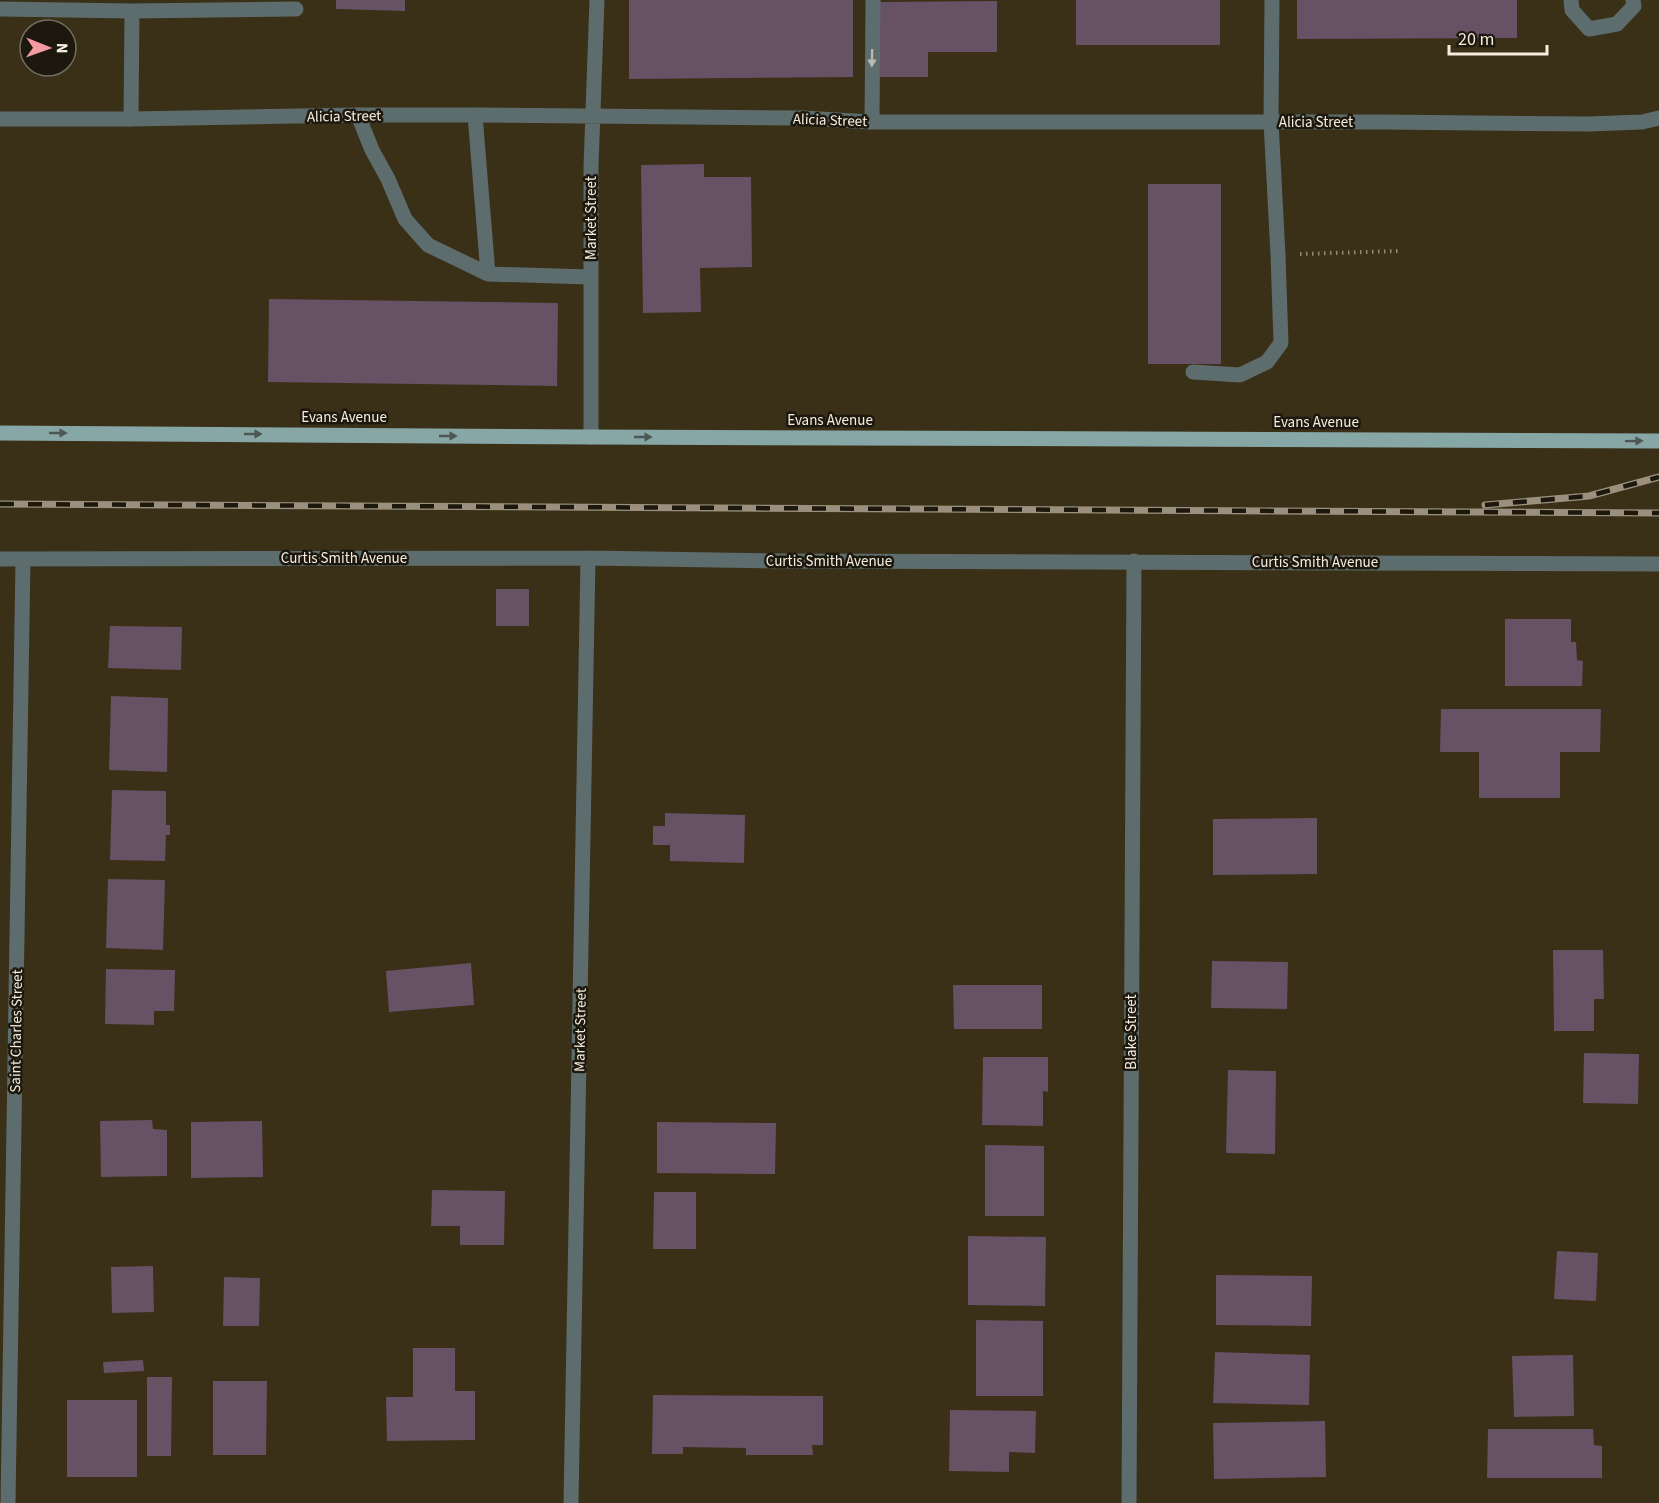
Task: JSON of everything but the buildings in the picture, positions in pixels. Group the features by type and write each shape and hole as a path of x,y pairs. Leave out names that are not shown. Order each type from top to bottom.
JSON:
{"main road":[{"name":"Evans Avenue","path":"0,433 1659,441"}],"street":[{"name":"Market Street","path":"591,437 592,116 597,0"},
{"path":"872,122 873,0"},
{"path":"1193,372 1240,375 1267,362 1281,343 1271,122 1272,0"},
{"path":"1571,0 1572,10 1589,29 1617,24 1634,6 1633,0"},
{"path":"0,9 132,11 296,9"},
{"path":"131,119 132,11"},
{"path":"358,115 405,219 428,245 488,274 590,277"},
{"name":"Alicia Street","path":"0,119 475,115 802,118 872,122 1588,124 1642,122 1659,118"},
{"path":"475,115 488,274"},
{"name":"Market Street","path":"571,1503 588,558"},
{"name":"Curtis Smith Avenue","path":"0,559 588,558 1659,564"},
{"name":"Saint Charles Street","path":"8,1503 23,559"},
{"name":"Blake Street","path":"1129,1503 1134,561"}],"path":[{"path":"1278,255 1398,251"}],"railway":[{"path":"1485,505 1589,496 1659,477"},
{"path":"0,504 1659,513"}]}
